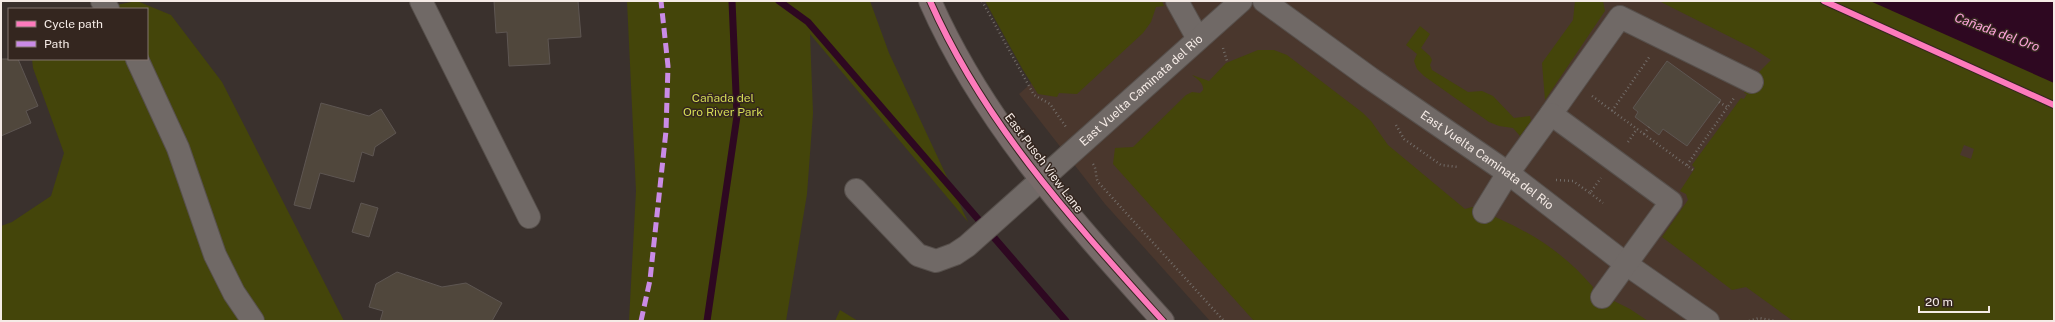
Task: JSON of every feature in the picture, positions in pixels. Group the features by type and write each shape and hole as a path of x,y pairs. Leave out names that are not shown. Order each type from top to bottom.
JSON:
{"main road":[{"name":"East Pusch View Lane","path":"930,1 948,38 973,82 1006,133 1073,220 1163,321"}],"lane":[{"path":"421,1 529,217"},
{"path":"1176,1 1198,39"},
{"name":"East Vuelta Caminata del Rio","path":"856,190 918,255 936,261 955,254 967,246 1078,144 1240,1"},
{"name":"East Vuelta Caminata del Rio","path":"1264,1 1370,78 1508,173 1626,264 1708,321"},
{"path":"1484,212 1508,173 1620,17 1745,87"},
{"path":"137,60 178,148 215,255 234,293 253,321"},
{"path":"1551,114 1671,202 1602,297"}],"path":[{"path":"982,1 1034,95 1050,104 1095,167 1095,176 1098,182 1224,321"},
{"path":"1612,111 1654,50"},
{"path":"1573,82 1693,170"},
{"path":"1687,165 1727,107 1745,87"},
{"path":"1719,102 1727,107"},
{"path":"1644,134 1648,127"},
{"path":"1590,193 1615,161 1637,129"},
{"path":"1531,191 1545,173 1556,180 1573,181 1603,203"},
{"path":"1749,321 1759,318 1775,321"}],"shaded area":[{"path":"1125,1 1713,1 2054,137 2054,321 1210,321 1105,204 1019,94"}],"green space":[{"path":"137,1 171,15 222,82 344,321 1,321 1,226 12,222 51,196 64,153 33,68 32,60 148,60 148,8 100,8"},
{"name":"Cañada del Oro River Park","path":"627,1 870,1 889,53 968,222 810,34 813,113 807,194 786,321 629,321 636,191"},
{"path":"985,1 1162,1 1164,6 1156,7 1151,22 1143,33 1077,94 1059,93 1057,97 1038,94"},
{"path":"1575,1 1603,1 1605,11 1545,100 1542,63 1573,20"},
{"path":"1659,1 2054,1 2054,321 1793,321 1746,287 1732,290 1662,237 1688,200 1686,194 1680,191 1695,168 1692,165 1741,98 1744,99 1747,94 1744,93 1760,71 1771,60 1754,49","holes":["1964,145 1974,149 1971,159 1960,155"]},
{"path":"1420,26 1430,34 1421,48 1430,56 1432,60 1430,65 1432,70 1468,92 1482,91 1493,96 1514,118 1530,116 1531,121 1520,136 1513,128 1499,126 1489,122 1424,76 1417,69 1414,61 1417,54 1406,45"},
{"path":"1258,50 1274,50 1287,55 1363,113 1371,121 1388,145 1465,209 1472,207 1507,222 1538,239 1566,260 1580,273 1593,287 1592,291 1612,303 1614,301 1630,309 1648,321 1254,321 1113,164 1115,148 1133,147 1186,95 1192,92 1200,93 1203,90 1201,83 1192,75 1209,81 1226,63"},
{"path":"840,310 858,321 835,321"}],"water":[{"name":"Cañada del Oro","path":"1870,1 2054,1 2054,83"}],"building":[{"path":"494,1 578,1 581,37 548,39 550,64 509,66 507,32 496,33"},
{"path":"1,59 18,60 38,106 26,111 31,123 1,136"},
{"path":"1667,61 1721,100 1687,146 1663,129 1659,135 1635,117 1638,112 1633,108"},
{"path":"321,103 369,116 381,109 396,133 375,147 373,156 362,152 354,182 320,173 310,209 294,205"},
{"path":"361,203 378,208 369,237 352,232"},
{"path":"397,272 442,287 466,283 502,303 492,321 380,321 383,311 369,307 376,284"}],"waterway":[{"path":"707,321 737,116 732,1"},
{"path":"779,1 808,22 1066,321"}],"marked path":[{"path":"641,321 650,280 666,131 668,66 661,1"}],"cycle path":[{"path":"930,1 952,46 977,89 1004,130 1065,209 1163,321"},
{"path":"1824,1 2054,105"}]}
